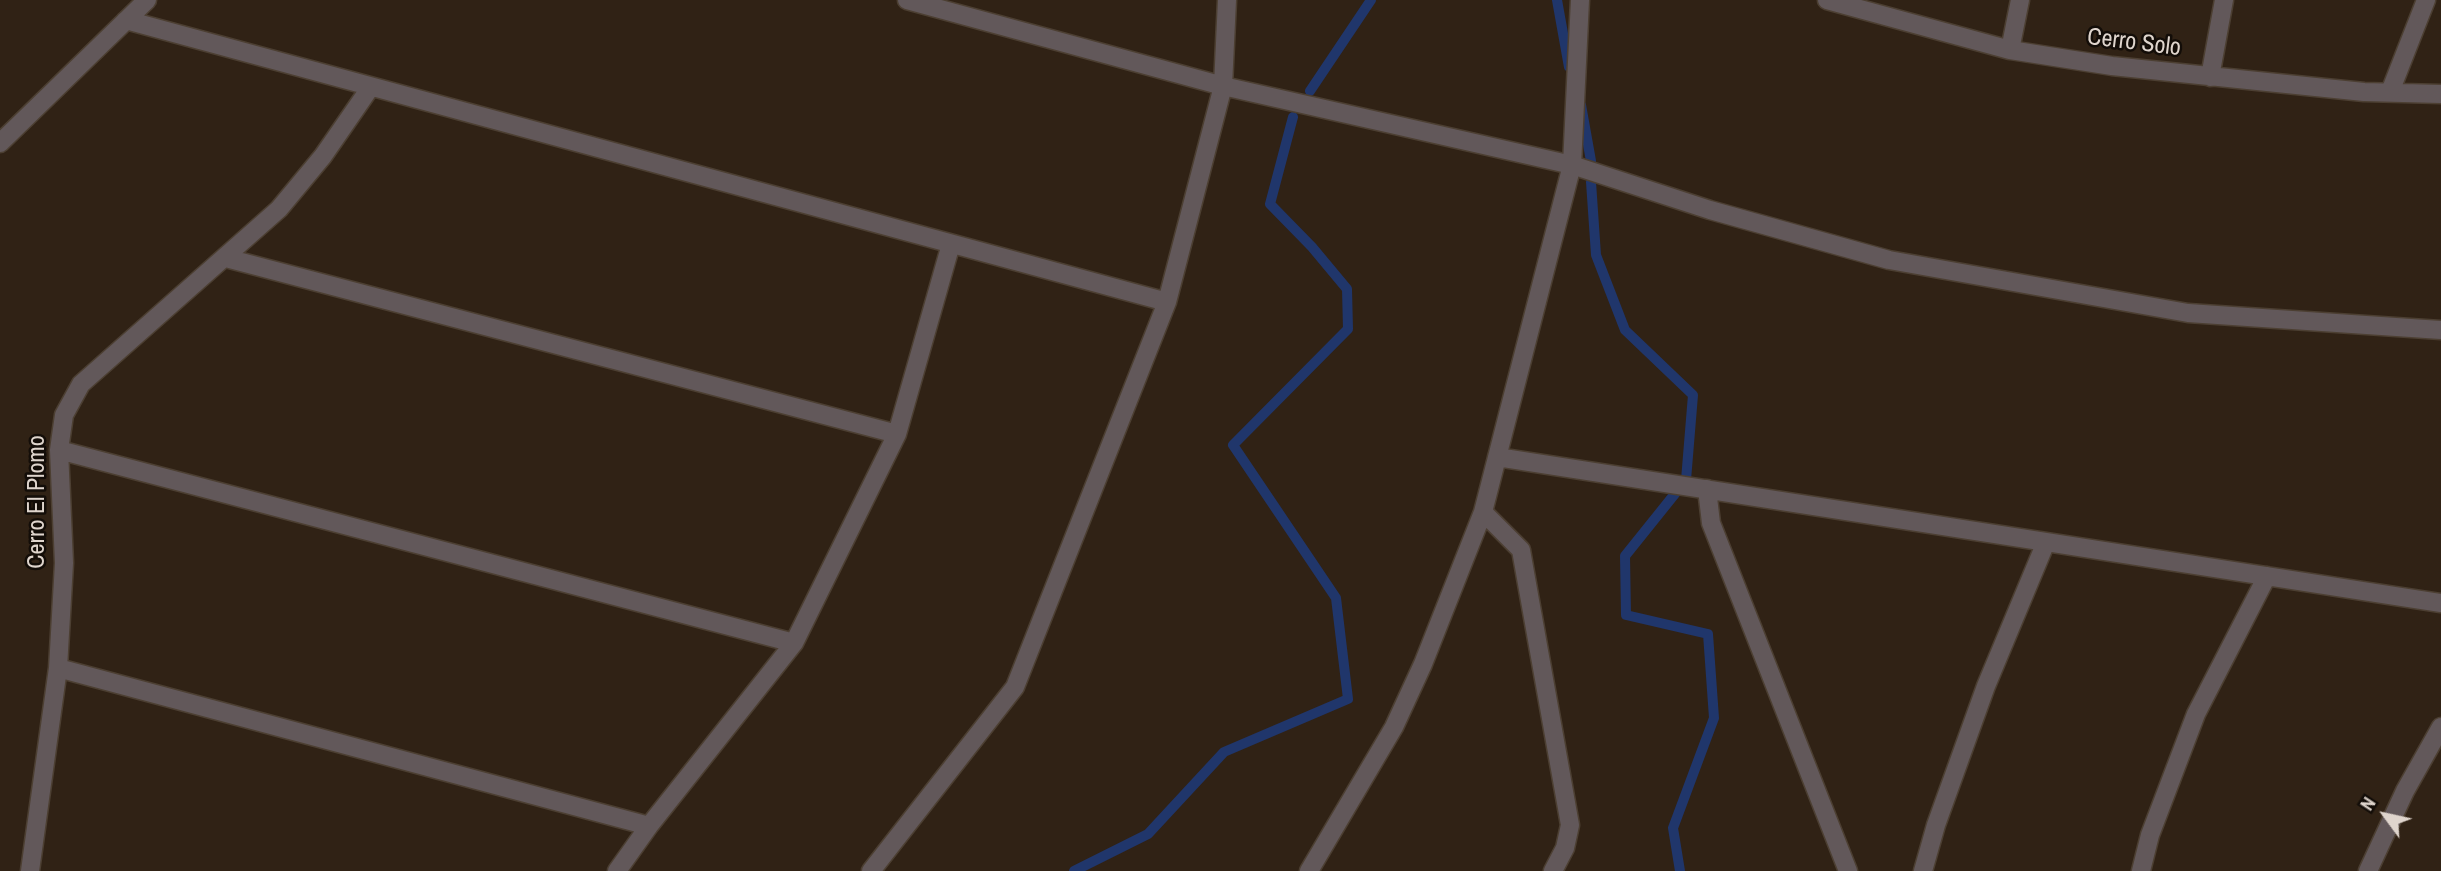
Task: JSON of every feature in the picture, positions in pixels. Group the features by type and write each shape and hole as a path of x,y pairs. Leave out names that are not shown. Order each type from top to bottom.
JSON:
{"street":[{"path":"0,143 147,0"},
{"path":"907,0 1223,86 1572,165 1710,210 1889,260 2188,313 2441,330"},
{"path":"871,871 1015,687 1167,302 1223,86 1227,0"},
{"path":"1308,871 1394,727 1423,664 1483,512 1572,165 1580,0"},
{"name":"Cerro Solo","path":"1827,0 2010,50 2112,66 2364,92 2441,94"},
{"path":"2010,50 2020,0"},
{"path":"2210,77 2224,0"},
{"path":"2390,92 2426,0"},
{"path":"126,20 1167,302"},
{"name":"Cerro El Plomo","path":"30,871 58,668 64,563 59,450 64,415 81,384 226,258 288,199 323,156 370,88"},
{"path":"617,871 649,826 794,643 897,434 951,244"},
{"path":"226,258 897,434"},
{"path":"59,450 794,643"},
{"path":"1497,457 2441,603"},
{"path":"1707,489 1711,523 1848,871"},
{"path":"1483,512 1521,550 1570,825 1565,849 1553,871"},
{"path":"1923,871 1936,825 1986,686 2046,542"},
{"path":"2141,871 2150,835 2196,714 2267,576"},
{"path":"58,668 649,826"},
{"path":"2368,871 2405,791 2441,727"}],"waterway":[{"path":"1310,91 1371,0"},
{"path":"1557,0 1569,67"},
{"path":"1581,105 1591,161"},
{"path":"1074,871 1148,834 1224,752 1348,699 1336,598 1233,445 1348,329 1347,289 1312,247 1270,204 1293,117"},
{"path":"1591,182 1596,255 1625,330 1693,395 1686,480 1625,556 1626,615 1708,634 1714,718 1673,828 1680,871"}]}
